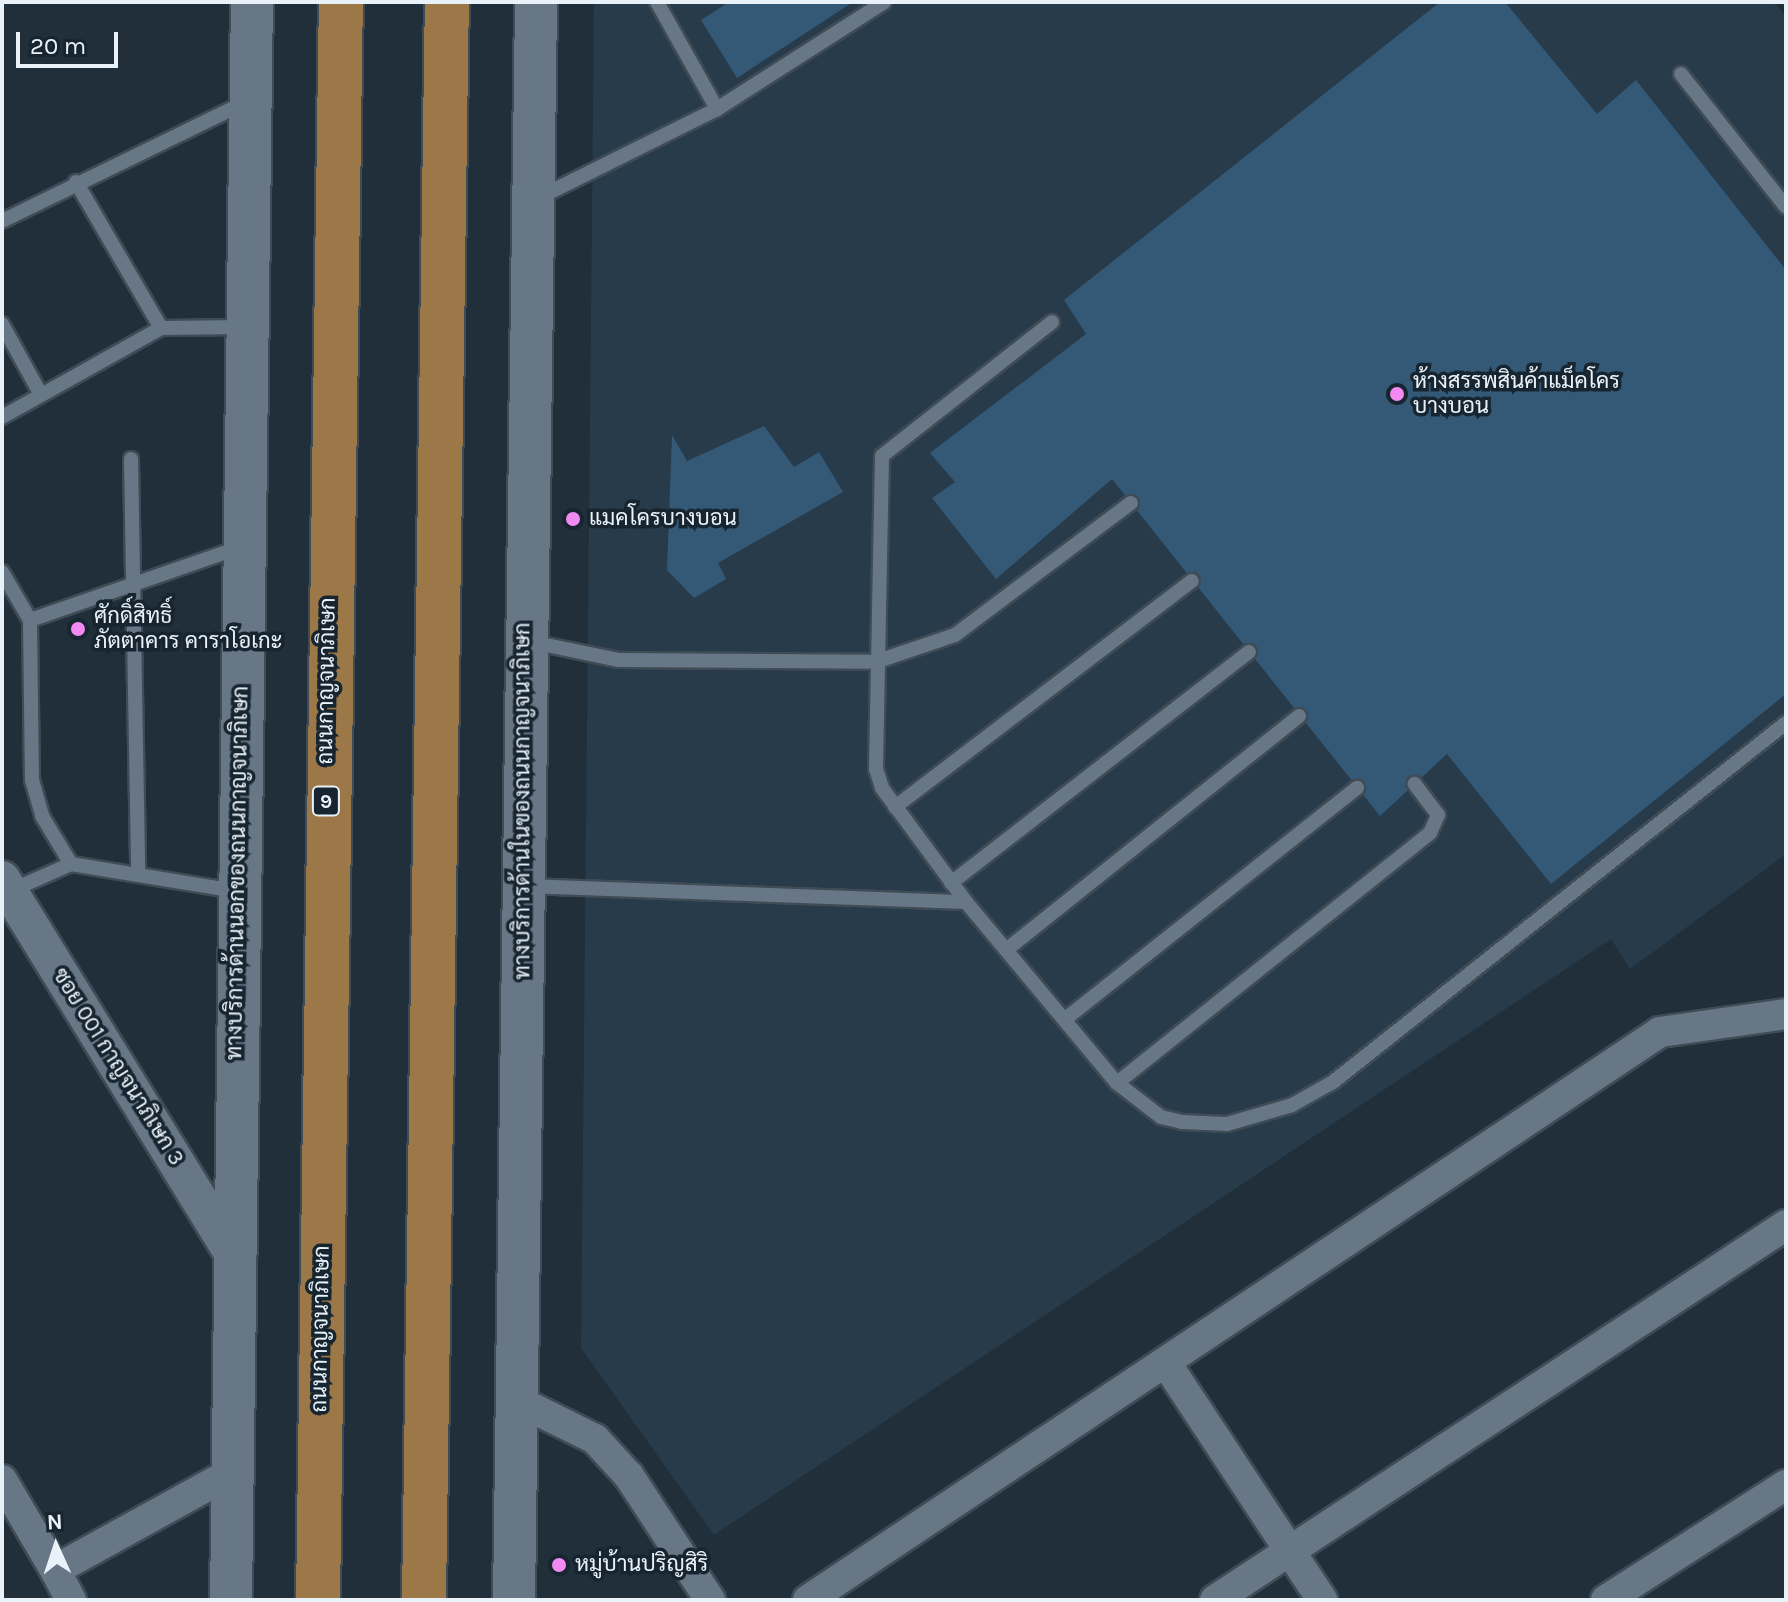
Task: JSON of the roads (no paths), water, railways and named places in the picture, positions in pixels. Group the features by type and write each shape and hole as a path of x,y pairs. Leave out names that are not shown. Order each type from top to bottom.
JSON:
{"highway":[{"name":"ถนนกาญจนาภิเษก","path":"318,1600 341,2"},
{"path":"424,1600 447,2"}],"main road":[{"name":"ทางบริการด้านนอกของถนนกาญจนาภิเษก","path":"231,1600 242,547 252,22 264,2"},
{"name":"ทางบริการด้านในของถนนกาญจนาภิเษก","path":"514,1600 514,1399 524,885 524,640 537,2"}],"street":[{"name":"ซอย 001 กาญจนาภิเษก 3","path":"6,885 233,1254"},
{"path":"808,1600 1660,1032 1786,1014"},
{"path":"1215,1600 1786,1225"},
{"path":"1166,1363 1322,1600"},
{"path":"514,1399 595,1439 629,1476 710,1600"},
{"path":"55,1570 231,1473"},
{"path":"2,1480 71,1600"},
{"path":"1606,1600 1786,1485"}],"lane":[{"path":"657,2 717,109"},
{"path":"532,201 717,109 884,2"},
{"path":"1681,74 1786,207"},
{"path":"2,221 76,182 252,99"},
{"path":"76,182 161,328"},
{"path":"1052,322 884,450 875,662 876,769 895,807 966,902 1117,1083 1161,1117 1182,1122 1227,1124 1292,1105 1333,1082 1786,723"},
{"path":"2,324 41,395"},
{"path":"2,417 161,328 247,327"},
{"path":"131,459 137,577 138,871"},
{"path":"524,640 619,660 875,662 955,635 1131,503"},
{"path":"30,620 137,577 242,547"},
{"path":"2,572 30,620 32,780 42,816 71,864"},
{"path":"895,807 1192,581"},
{"path":"951,883 1249,652"},
{"path":"1006,950 1299,716"},
{"path":"1117,1083 1430,833 1438,815 1415,784"},
{"path":"1064,1020 1357,788"},
{"path":"6,885 71,864 138,871 238,891"},
{"path":"524,885 966,902"}],"place":[{"name":"ห้างสรรพสินค้าแม็คโคร บางบอน","path":"1397,394"},
{"name":"แมคโครบางบอน","path":"573,519"},
{"name":"ศักดิ์สิทธิ์ ภัตตาคาร คาราโอเกะ","path":"78,629"},
{"name":"หมู่บ้านปริญสิริ","path":"559,1565"}]}
